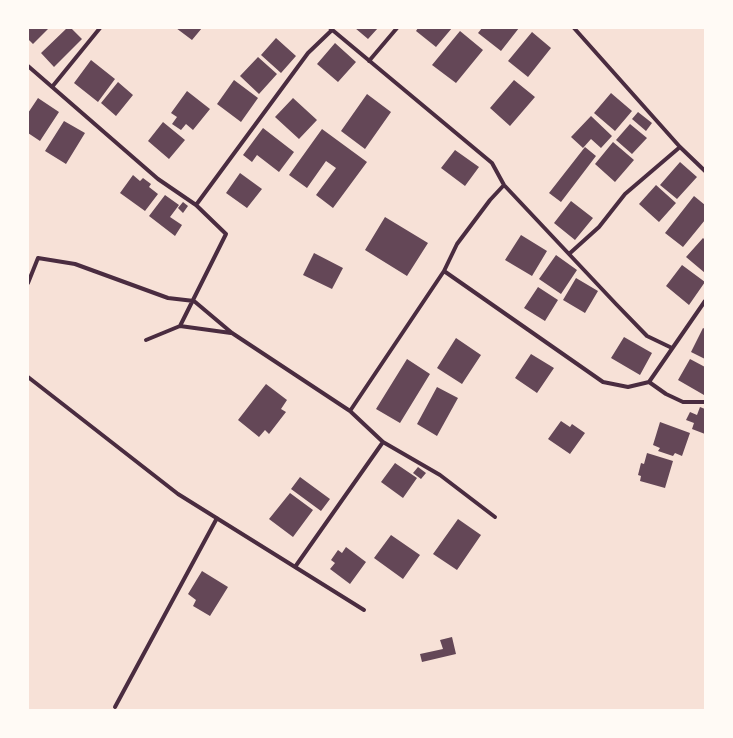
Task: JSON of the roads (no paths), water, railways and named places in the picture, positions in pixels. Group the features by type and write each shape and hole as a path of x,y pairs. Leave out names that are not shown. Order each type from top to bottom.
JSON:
{"street":[{"path":"52,87 100,28"},
{"path":"369,60 397,28"},
{"path":"574,28 680,147 705,171"},
{"path":"196,205 308,53 331,29 492,163 504,185 647,336 672,348"},
{"path":"28,66 158,179 196,205 226,234 194,301 180,326"},
{"path":"569,254 600,227 626,194 680,147"},
{"path":"350,411 444,271 457,244 490,200 504,185"},
{"path":"28,283 38,258 75,264 168,298 194,301 232,333 350,411 383,442 440,475 495,517"},
{"path":"444,271 603,382 628,387 648,382 705,302"},
{"path":"146,340 180,326 232,333"},
{"path":"28,377 178,494 364,610"},
{"path":"648,382 666,394 683,402 705,402"},
{"path":"295,567 383,442"},
{"path":"115,707 217,518"}]}
